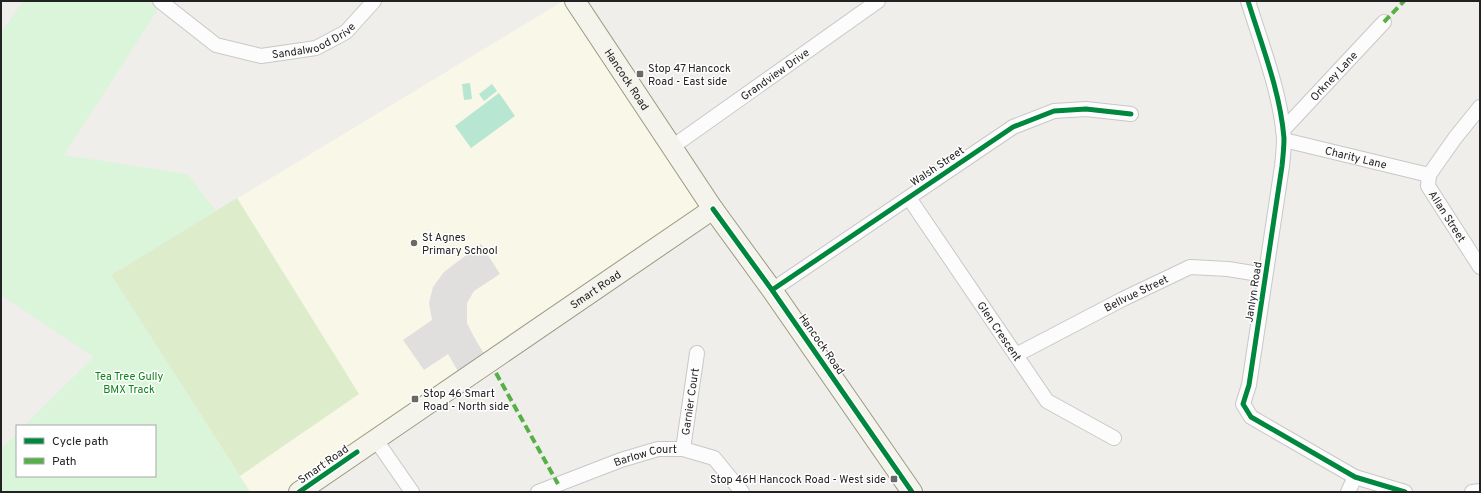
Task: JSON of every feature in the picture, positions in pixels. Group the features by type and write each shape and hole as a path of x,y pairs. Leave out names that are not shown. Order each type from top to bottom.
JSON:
{"main road":[{"name":"Hancock Road","path":"575,1 713,209 772,290 912,492"},
{"name":"Smart Road","path":"299,492 713,209"}],"street":[{"name":"Sandalwood Drive","path":"160,1 216,45 261,56 316,48 346,32 374,1"},
{"name":"Grandview Drive","path":"672,147 878,1"},
{"name":"Janlyn Road","path":"1248,1 1272,73 1283,135 1282,166 1266,275 1249,385 1243,404 1251,417 1355,477 1405,492"},
{"name":"Orkney Lane","path":"1283,135 1384,22"},
{"name":"Allan Street","path":"1480,107 1455,138 1429,175 1428,186 1480,267"},
{"name":"Walsh Street","path":"772,290 1013,128 1054,111 1086,109 1131,114"},
{"name":"Charity Lane","path":"1283,135 1429,175"},
{"name":"Glen Crescent","path":"909,198 1047,401 1114,438"},
{"name":"Bellvue Street","path":"1016,355 1123,299 1190,267 1228,269 1266,275"},
{"name":"Garnier Court","path":"683,449 697,353"},
{"path":"376,440 412,492"},
{"name":"Barlow Court","path":"538,492 621,460 658,448 683,449 714,458 742,492"},
{"path":"1348,492 1355,477"},
{"path":"1472,492 1480,491"}],"shaded area":[{"name":"St Agnes Primary School","path":"563,1 575,1 713,209 300,492 250,492 111,275"},
{"path":"481,244 500,274 474,291 467,303 467,323 489,362 463,380 448,354 424,370 403,340 432,320 429,303 433,287 444,272"}],"green space":[{"name":"Tea Tree Gully BMX Track","path":"23,1 160,1 162,3 64,155 187,174 216,211 111,275 250,492 1,492 1,449 16,434 16,477 156,477 156,425 25,425 94,357 1,295 1,33"},
{"path":"470,83 472,99 464,100 462,84"},
{"path":"492,84 497,91 484,101 479,94"},
{"path":"499,93 515,116 471,148 455,126"},
{"path":"237,198 359,394 240,476 111,275"}],"marked path":[{"path":"1384,22 1404,1"},
{"path":"496,373 558,484"}],"cycle path":[{"path":"1248,1 1275,86 1282,120 1284,148 1249,385 1243,404 1251,417 1355,477 1405,492"},
{"path":"772,290 1013,127 1054,111 1086,109 1131,114"},
{"path":"713,209 772,290 912,492"},
{"path":"299,492 357,452"}],"place":[{"name":"Stop 47 Hancock Road - East side","path":"640,74"},
{"name":"St Agnes Primary School","path":"414,243"},
{"name":"Stop 46 Smart Road - North side","path":"415,399"},
{"name":"Stop 46H Hancock Road - West side","path":"894,479"}]}
